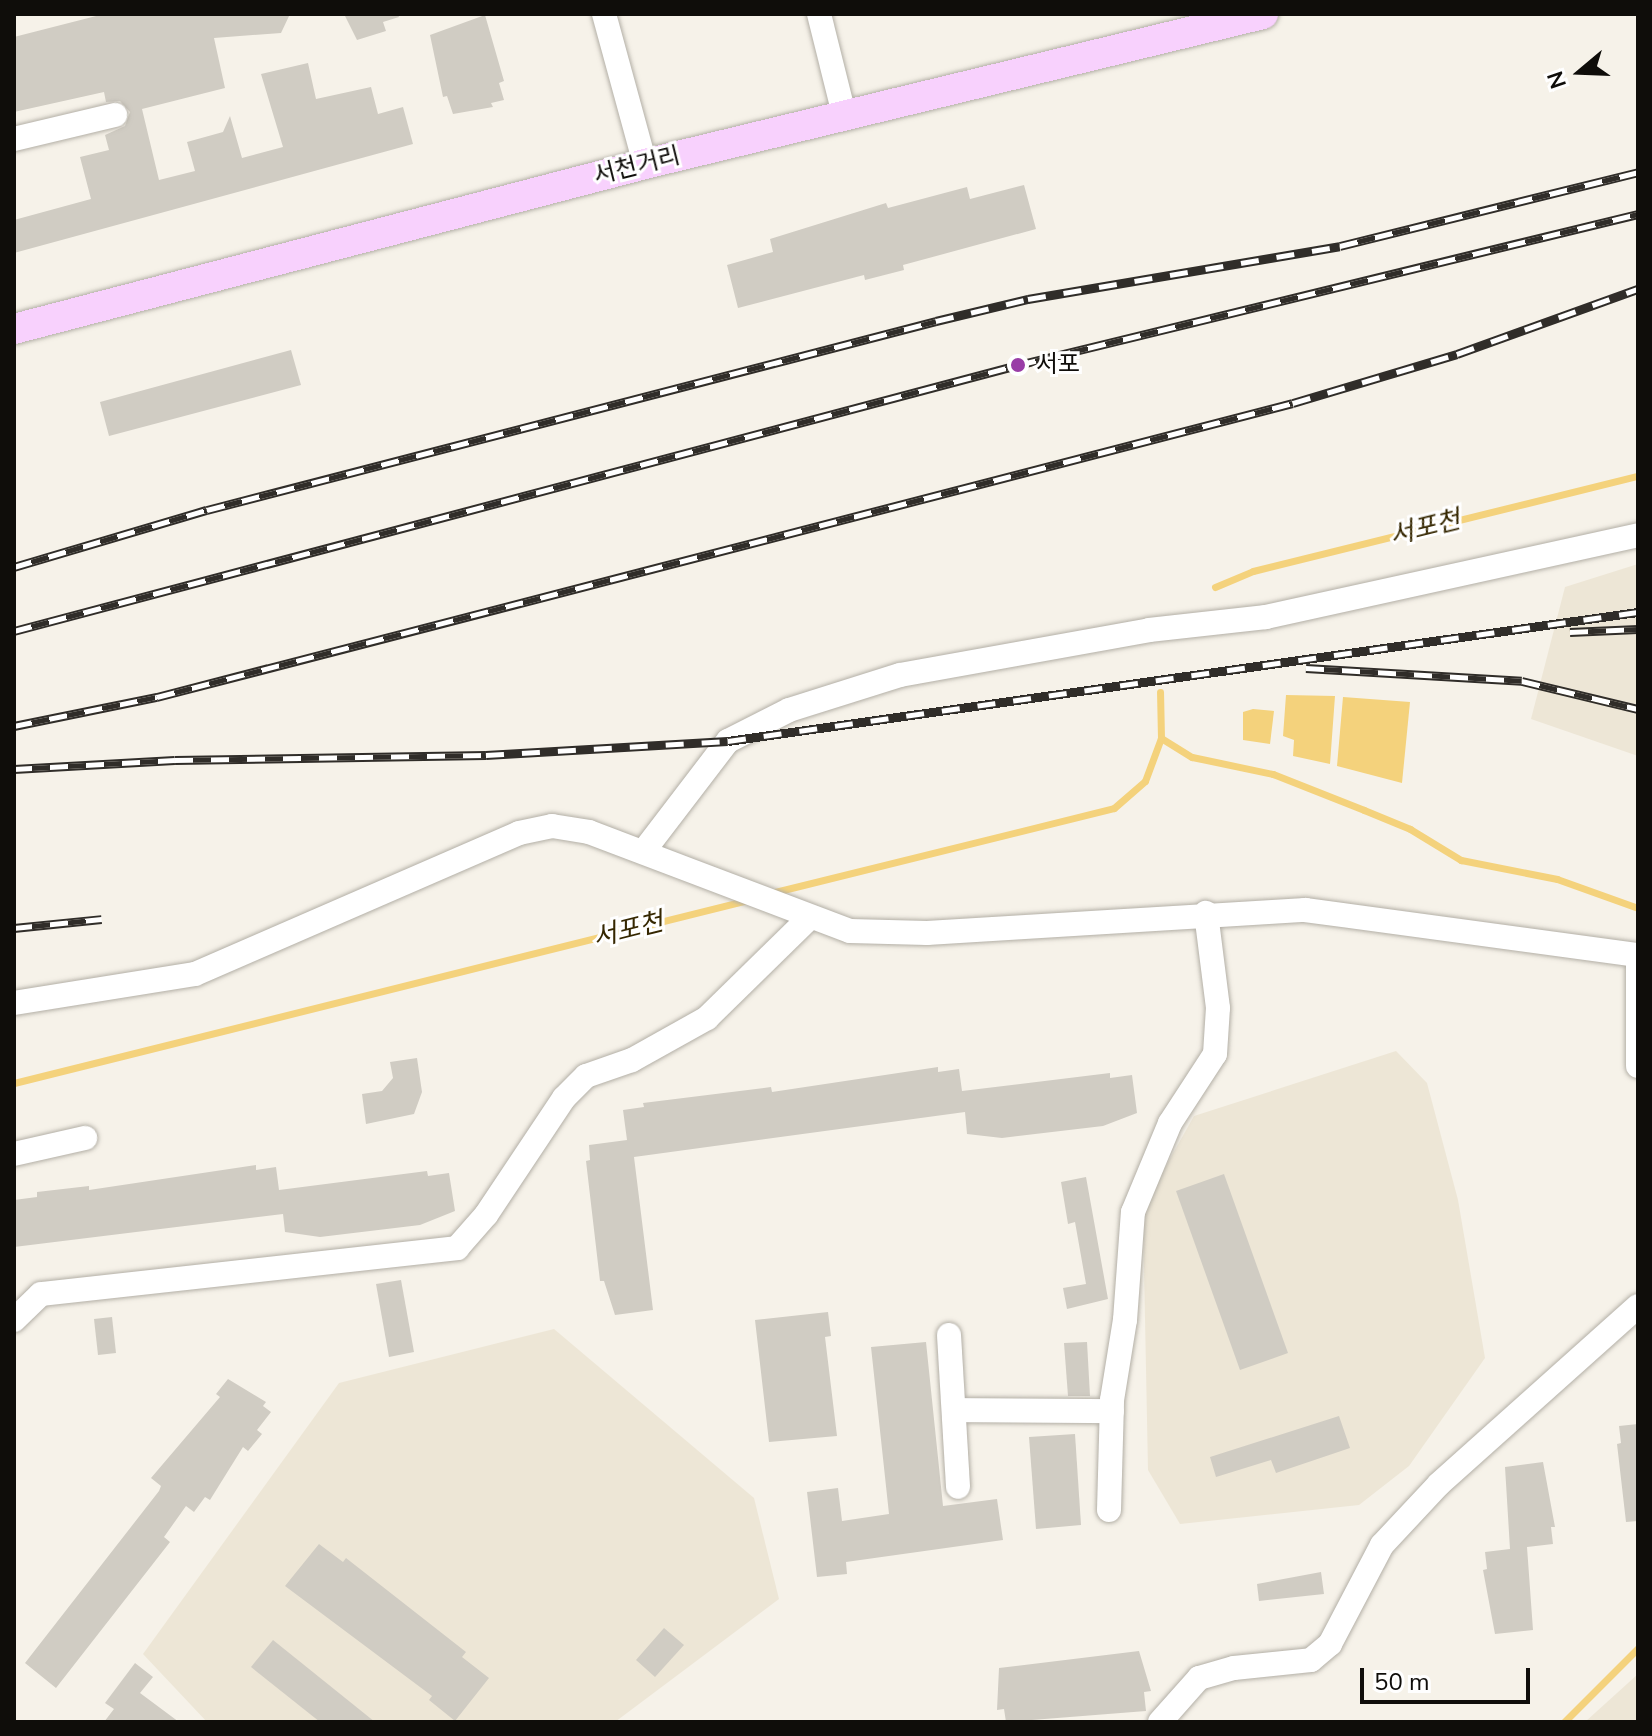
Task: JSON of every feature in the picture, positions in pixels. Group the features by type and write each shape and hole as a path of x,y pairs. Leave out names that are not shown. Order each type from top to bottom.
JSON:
{"main road":[{"name":"서천거리","path":"14,329 645,164 1263,14"}],"street":[{"path":"604,14 645,164"},
{"path":"819,14 844,114"},
{"path":"14,139 115,115"},
{"path":"643,852 728,741 789,710 900,675 1149,630 1266,617 1638,535"},
{"path":"14,1003 195,974 519,833 552,826 589,832 850,931 927,933 1206,913 1305,910 1638,955"},
{"path":"1109,1510 1112,1411 1133,1212 1170,1123 1215,1054 1218,1008 1206,913"},
{"path":"14,1320 41,1294 457,1248 486,1215 564,1098 586,1076 632,1060 707,1018 800,914"},
{"path":"1638,965 1638,1066"},
{"path":"14,1154 85,1138"},
{"path":"1160,1722 1199,1678 1234,1668 1311,1660 1330,1644 1382,1545 1439,1484 1638,1306"},
{"path":"949,1335 958,1487"},
{"path":"955,1410 1112,1411"}],"shaded area":[{"path":"1638,564 1638,756 1531,719 1565,587"},
{"path":"1286,695 1335,696 1330,764 1293,756 1294,740 1283,736"},
{"path":"1343,697 1410,702 1402,783 1337,766"},
{"path":"1253,709 1274,711 1270,744 1243,740 1243,712"},
{"path":"1396,1051 1427,1083 1458,1200 1485,1358 1409,1466 1359,1505 1180,1524 1148,1470 1143,1217 1154,1187 1194,1116"},
{"path":"554,1329 754,1498 779,1599 615,1722 207,1722 143,1654 339,1383"},
{"path":"1638,1674 1638,1722 1585,1722"}],"building":[{"path":"104,14 290,14 281,33 214,38 225,88 142,109 159,180 195,171 187,142 223,132 230,116 242,158 283,147 261,74 308,63 316,99 371,87 378,114 403,107 413,144 14,253 14,220 91,199 80,157 109,150 105,135 125,126 130,112 120,101 106,102 104,92 14,112 14,37"},
{"path":"344,14 398,14 399,17 383,22 386,31 357,40"},
{"path":"485,15 504,81 499,83 504,100 491,103 493,107 453,114 447,96 443,97 430,35"},
{"path":"1024,185 1036,229 903,265 904,270 865,280 864,275 738,308 727,265 773,252 770,239 886,203 888,208 967,187 970,199"},
{"path":"291,350 301,385 109,436 100,402"},
{"path":"417,1058 422,1092 414,1114 366,1124 362,1094 382,1091 393,1078 390,1062"},
{"path":"938,1067 938,1072 959,1069 962,1091 1110,1073 1110,1078 1132,1075 1137,1113 1103,1126 1002,1138 967,1134 965,1112 634,1157 653,1310 615,1315 604,1281 600,1281 586,1161 590,1160 589,1145 627,1140 623,1110 644,1107 643,1103 771,1087 772,1092"},
{"path":"256,1165 256,1170 276,1167 279,1190 427,1171 428,1176 449,1173 455,1211 420,1225 320,1237 285,1232 283,1214 14,1247 14,1200 37,1197 37,1192 89,1186 89,1190"},
{"path":"1224,1174 1288,1353 1240,1370 1176,1191"},
{"path":"1086,1177 1108,1299 1067,1309 1063,1288 1086,1284 1075,1222 1068,1224 1061,1182"},
{"path":"401,1280 414,1352 389,1357 376,1284"},
{"path":"828,1312 831,1336 825,1337 837,1436 769,1442 755,1320"},
{"path":"112,1317 116,1353 98,1355 94,1319"},
{"path":"926,1342 943,1506 997,1499 1003,1540 846,1562 847,1574 817,1577 807,1492 838,1488 842,1521 889,1514 871,1347"},
{"path":"1087,1342 1090,1396 1068,1396 1064,1343"},
{"path":"228,1379 266,1402 263,1406 271,1412 257,1430 262,1434 248,1451 243,1447 210,1500 205,1497 194,1512 186,1506 164,1537 170,1542 56,1688 25,1663 159,1491 161,1486 151,1478 220,1397 216,1394"},
{"path":"1339,1416 1350,1448 1276,1473 1271,1460 1216,1477 1210,1457"},
{"path":"1638,1424 1638,1521 1626,1522 1617,1444 1621,1443 1619,1426"},
{"path":"1075,1434 1081,1525 1036,1529 1029,1437"},
{"path":"1543,1462 1555,1527 1551,1527 1553,1544 1527,1547 1533,1630 1495,1634 1483,1570 1487,1569 1485,1552 1510,1549 1505,1467"},
{"path":"319,1544 343,1562 346,1558 466,1652 462,1657 489,1678 455,1721 429,1700 432,1696 285,1586"},
{"path":"1321,1572 1324,1594 1259,1601 1257,1584"},
{"path":"664,1628 684,1645 655,1677 636,1660"},
{"path":"273,1640 375,1722 320,1722 251,1667"},
{"path":"1139,1651 1151,1691 1144,1692 1146,1711 1006,1722 1004,1709 997,1710 999,1668"},
{"path":"135,1663 153,1677 140,1693 179,1722 104,1722 114,1709 105,1703"}],"waterway":[{"name":"서포천","path":"1215,587 1253,571 1638,476"},
{"name":"서포천","path":"771,893 1114,808 1145,781 1161,738 1160,692"},
{"path":"1161,738 1192,757 1273,774 1364,810 1410,829 1461,860 1557,879 1638,908"},
{"name":"서포천","path":"14,1083 748,900"},
{"path":"1564,1722 1638,1648"}],"railway":[{"path":"14,567 207,510 936,321 1028,299 1340,246 1638,172"},
{"path":"14,631 1018,365 1638,214"},
{"path":"14,726 157,697 1293,403 1457,354 1638,289"},
{"path":"14,769 175,760 486,755 728,741 1638,612"},
{"path":"1570,632 1638,629"},
{"path":"1306,668 1522,681 1638,709"},
{"path":"14,928 102,919"}],"place":[{"name":"서포","path":"1018,365"}]}
